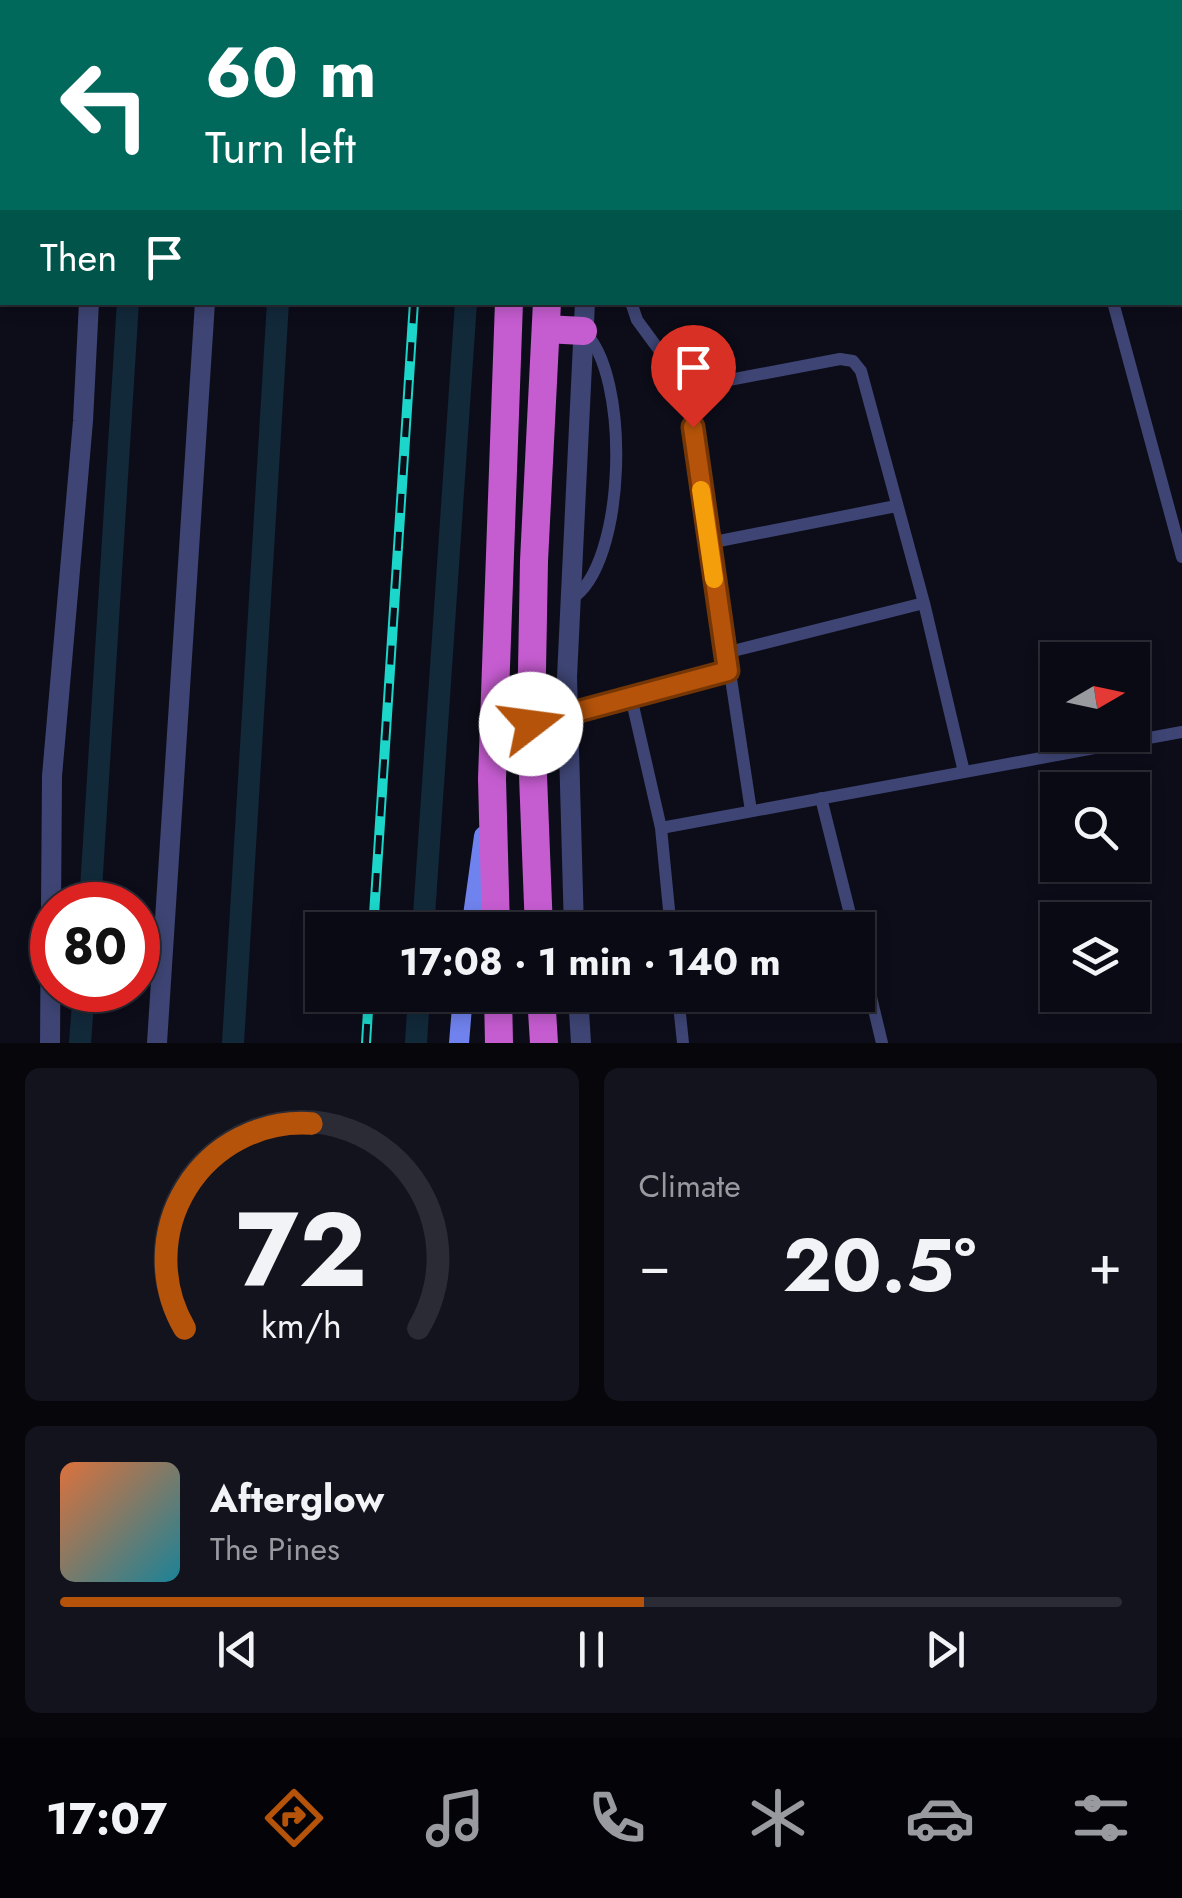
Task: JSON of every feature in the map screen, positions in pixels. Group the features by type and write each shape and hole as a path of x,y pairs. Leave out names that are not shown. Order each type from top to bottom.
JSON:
{"highway":[{"path":"496,912 492,779 509,305"},
{"path":"538,912 531,724 546,316 583,331"},
{"path":"531,724 568,714"},
{"path":"499,1012 500,1043"},
{"path":"542,1012 544,1043"}],"main road":[{"path":"474,912 492,779"},
{"path":"459,1043 462,1012"}],"street":[{"path":"50,1043 52,776 83,421 89,305"},
{"path":"157,1043 205,305"},
{"path":"574,912 568,714 584,305"},
{"path":"579,1012 580,1043"}],"lane":[{"path":"632,305 637,320 688,388 751,812"},
{"path":"1114,305 1182,557"},
{"path":"571,599 586,588 602,553 615,473 606,372 595,345 583,331"},
{"path":"688,388 840,360 853,361 865,384 924,603 964,772"},
{"path":"709,543 896,506"},
{"path":"725,653 924,603"},
{"path":"568,714 728,671"},
{"path":"630,697 661,828 670,912"},
{"path":"661,828 1182,732"},
{"path":"822,798 850,912"},
{"path":"680,1012 683,1043"},
{"path":"875,1012 882,1043"}],"waterway":[{"path":"91,882 128,305"},
{"path":"233,1043 278,305"},
{"path":"424,912 466,305"},
{"path":"80,1043 82,1012"},
{"path":"416,1043 418,1012"}],"railway":[{"path":"374,912 414,305"},
{"path":"366,1043 368,1012"}],"slow traffic":[{"path":"701,490 714,579"}],"route":[{"path":"531,724 728,671 693,427"}]}
